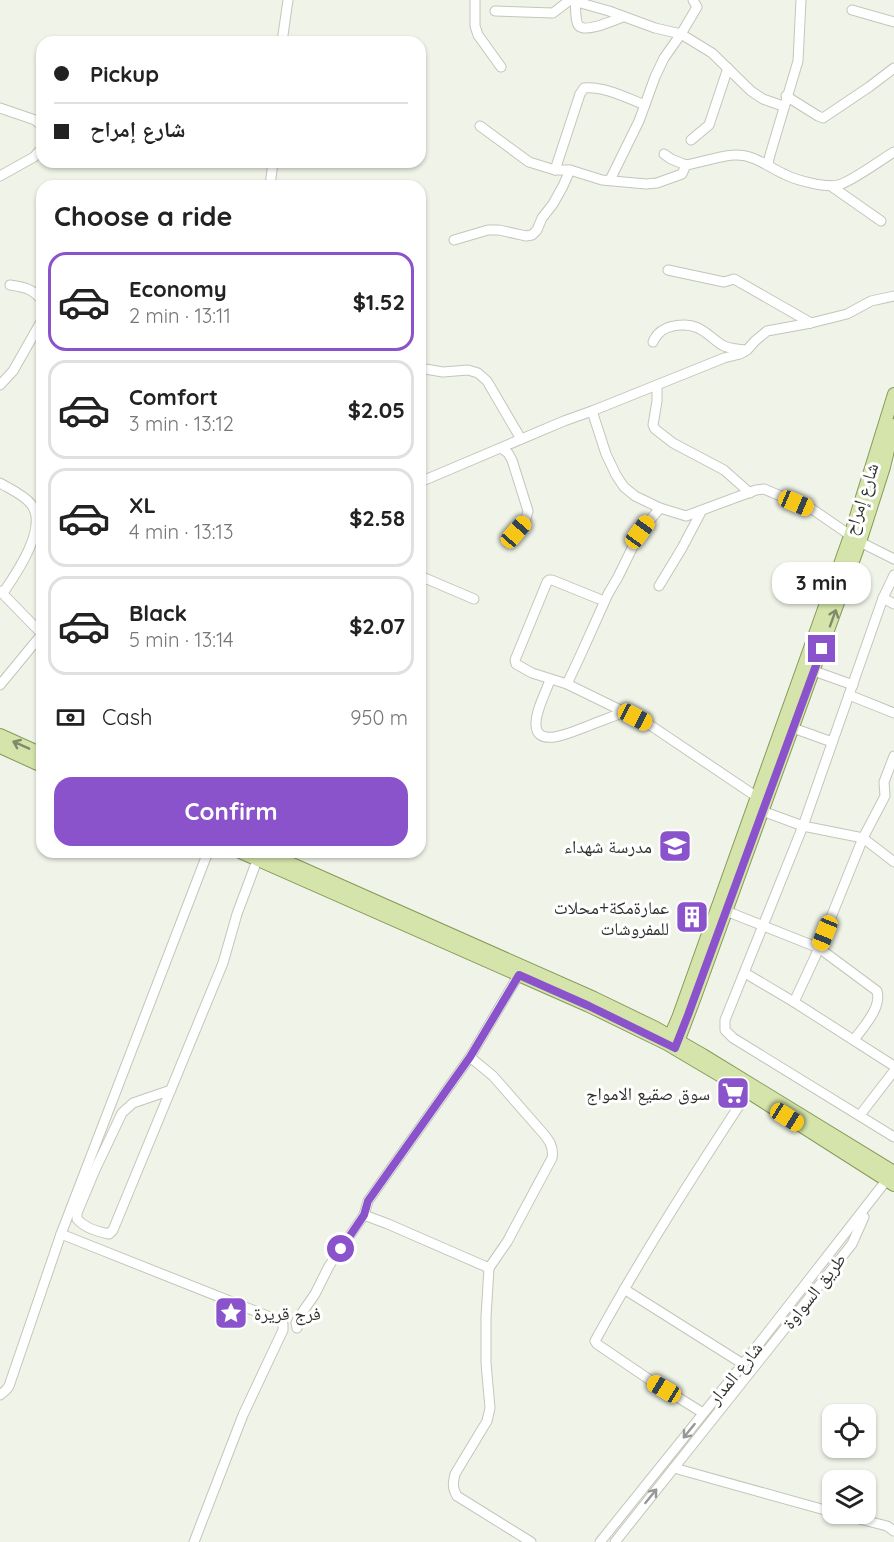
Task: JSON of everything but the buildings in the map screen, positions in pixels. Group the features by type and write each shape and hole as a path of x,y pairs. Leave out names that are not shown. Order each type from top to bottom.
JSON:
{"main road":[{"name":"شارع إمراح","path":"673,1042 726,911 814,671 855,539 894,394"},
{"name":"شارع إمراح","path":"673,1042 757,797 855,539 889,469 894,425"},
{"path":"0,735 36,751"},
{"path":"0,747 36,763"},
{"path":"270,858 521,970 594,998 673,1042 892,1177"},
{"path":"673,1042 748,1092 892,1177"}],"street":[{"path":"283,36 288,0"},
{"path":"475,0 475,26 478,35 501,67"},
{"path":"571,0 655,28 681,34 712,54 751,92 783,106"},
{"path":"495,11 553,14 571,0"},
{"path":"571,0 578,25 581,27 598,26 623,17"},
{"path":"770,166 768,163 783,106 798,61 801,0"},
{"path":"610,180 639,121 664,58 681,34 697,2"},
{"path":"852,10 894,22"},
{"path":"691,140 709,125 728,68"},
{"path":"786,96 823,118 894,68"},
{"path":"723,85 739,80"},
{"path":"555,170 584,88 590,87 606,91 645,105"},
{"path":"0,108 36,121"},
{"path":"480,126 529,162 555,170 570,170 592,177 646,184 657,183 682,174 686,165"},
{"path":"664,154 686,165 735,154 750,157 784,175 831,186 842,185 894,152"},
{"path":"0,176 36,155"},
{"path":"454,240 488,230 532,235 553,204 570,170"},
{"path":"831,186 881,221"},
{"path":"668,270 724,282 734,279 811,323"},
{"path":"10,285 30,289 36,294"},
{"path":"426,479 564,420 657,386 724,358 740,354 767,331 847,314 871,301 894,296"},
{"path":"653,342 657,334 664,329 680,325 699,328 723,345 733,349 747,350"},
{"path":"0,385 14,371 36,331"},
{"path":"426,369 443,372 468,370 482,375 521,439"},
{"path":"657,386 653,425 655,429 673,443 724,470 750,493"},
{"path":"592,411 606,454 616,475 624,487 635,496 660,508 686,516 764,489 812,509 855,539 894,559"},
{"path":"501,448 512,460 528,511 525,522 508,542"},
{"path":"0,483 26,500 36,516 35,531 18,572 1,592 36,628"},
{"path":"567,684 604,601 640,532 660,508"},
{"path":"659,586 701,512"},
{"path":"894,576 883,598 803,826 725,1020 724,1030 894,1137"},
{"path":"426,579 474,599"},
{"path":"604,601 549,580 515,660 516,664 550,680 567,684 635,717 665,734 757,797"},
{"path":"883,598 894,604"},
{"path":"0,685 36,641"},
{"path":"814,671 852,685"},
{"path":"550,680 536,717 535,727 538,733 545,737 567,735 624,712"},
{"path":"849,695 894,713"},
{"path":"793,728 832,742"},
{"path":"794,1002 819,948 863,838 885,795 884,782 894,756"},
{"path":"885,795 894,801"},
{"path":"762,811 803,826 863,838 894,862"},
{"path":"0,1395 9,1386 61,1234 206,858"},
{"path":"171,1090 133,1103 122,1113 77,1213 77,1219 81,1223 103,1233 109,1234 113,1230 224,963 237,914 259,858"},
{"path":"726,911 819,948 877,991 878,1005 854,1040"},
{"path":"297,1328 299,1317 315,1294 329,1266 364,1215 368,1201 470,1057 521,970"},
{"path":"745,973 894,1066"},
{"path":"470,1057 493,1076 542,1132 553,1152 552,1158 507,1242 489,1268 486,1363 490,1408 487,1421 455,1474 453,1490 457,1496 531,1542"},
{"path":"860,1115 894,1071"},
{"path":"703,1413 650,1380 595,1341 690,1180 748,1092"},
{"path":"869,1204 892,1177"},
{"name":"شارع المدار","path":"600,1542 869,1204"},
{"name":"طريق السواوة","path":"615,1542 852,1244 869,1204"},
{"path":"364,1215 489,1268"},
{"path":"61,1234 283,1324 284,1330 243,1415 194,1542"},
{"path":"624,1289 743,1364"},
{"path":"674,1468 822,1509"},
{"path":"876,1523 894,1531"}],"place":[{"name":"مدرسة شهداء","path":"675,846"},
{"name":"عمارةمكة+محلات للمفروشات","path":"692,917"},
{"name":"سوق صقيع الامواج","path":"733,1093"},
{"name":"فرج قريرة","path":"231,1313"}],"route":[{"path":"341,1249 364,1215 368,1201 470,1057 519,975 675,1048 822,649"}]}
